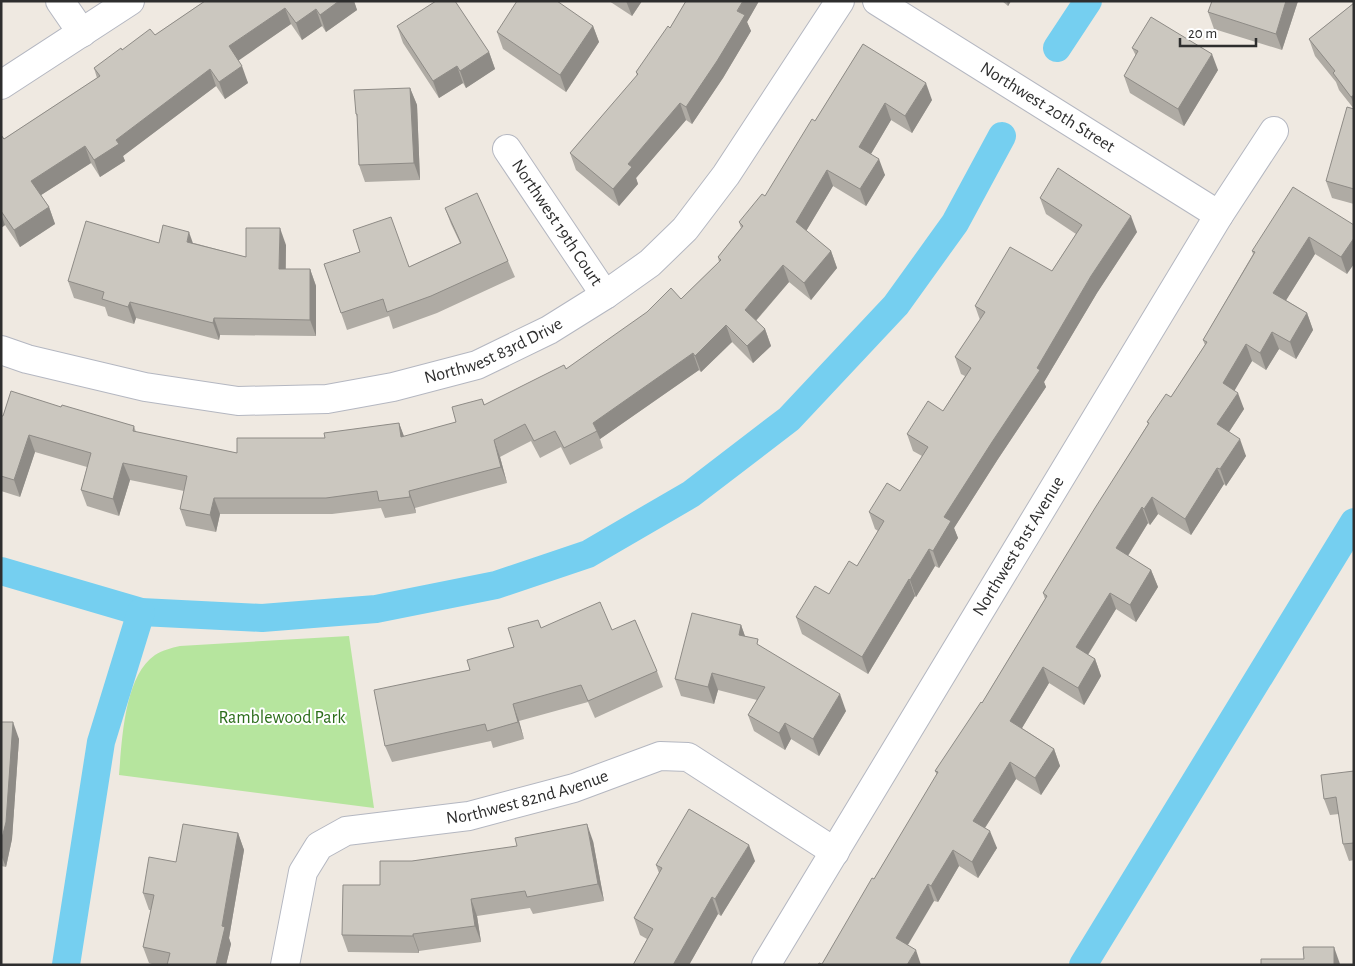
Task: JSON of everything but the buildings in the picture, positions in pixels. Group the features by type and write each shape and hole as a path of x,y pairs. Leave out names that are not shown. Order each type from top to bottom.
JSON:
{"street":[{"path":"60,1 82,34"},
{"path":"1,85 130,1"},
{"name":"Northwest 83rd Drive","path":"1,350 27,359 145,387 238,401 327,399 393,387 477,365 549,330 605,295 650,263 685,229 726,175 840,1"},
{"name":"Northwest 20th Street","path":"877,1 1219,215"},
{"name":"Northwest 81st Avenue","path":"766,965 1219,215 1274,131"},
{"name":"Northwest 19th Court","path":"507,149 605,295"},
{"name":"Northwest 82nd Avenue","path":"285,965 303,872 320,846 346,831 469,816 574,788 660,756 688,758 835,852"}],"green space":[{"name":"Ramblewood Park","path":"349,636 374,808 119,775 126,710 131,693 145,665 155,655 167,649 180,646"}],"waterway":[{"path":"1057,48 1088,1"},
{"path":"1,571 141,612 262,618 376,609 496,585 588,554 691,494 789,419 896,305 955,223 1002,136"},
{"path":"1083,965 1354,522"},
{"path":"66,965 101,742 141,612"}]}
